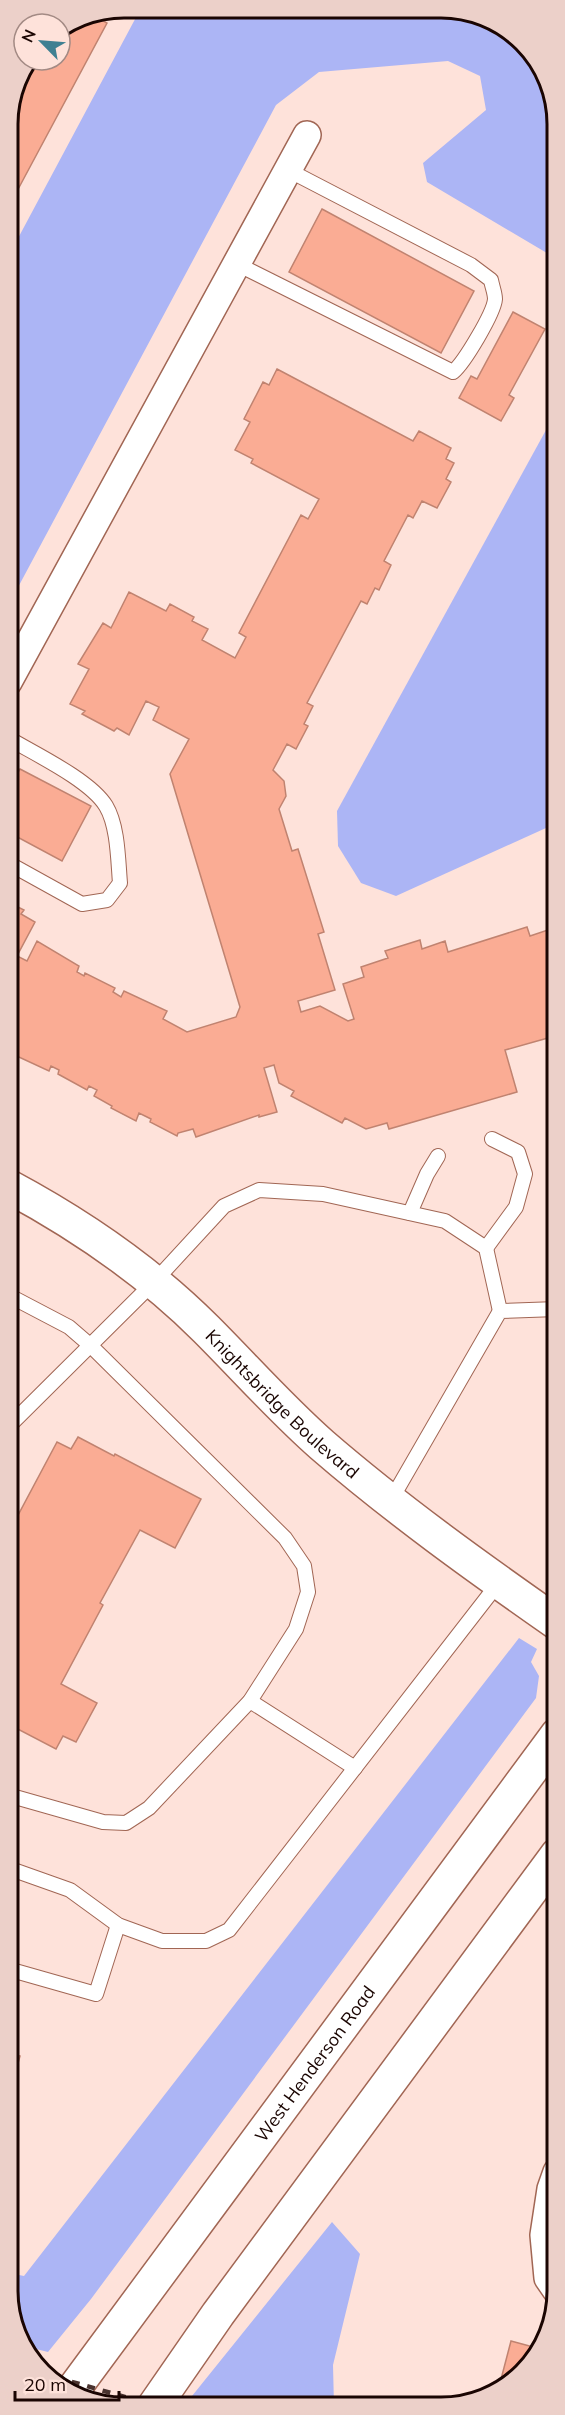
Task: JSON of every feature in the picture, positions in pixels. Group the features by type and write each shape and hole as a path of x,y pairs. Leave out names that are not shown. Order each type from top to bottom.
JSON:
{"main road":[{"name":"Knightsbridge Boulevard","path":"18,1192 77,1227 154,1282 322,1445 391,1500 547,1616"},
{"name":"West Henderson Road","path":"76,2386 547,1749"},
{"path":"161,2397 225,2305 547,1869"}],"street":[{"path":"18,664 307,135"},
{"path":"547,2215 544,2235 547,2267"}],"lane":[{"path":"237,264 453,372 461,365 482,330 495,300 491,280 471,265 288,170"},
{"path":"18,744 91,788 107,807 117,841 120,883 107,900 82,904 18,869"},
{"path":"486,1248 516,1207 525,1173 518,1152 492,1139"},
{"path":"410,1213 427,1174 438,1156"},
{"path":"18,1417 154,1282 224,1206 259,1190 323,1194 410,1213 445,1221 486,1248 501,1311 391,1500"},
{"path":"18,1300 69,1327 91,1346 285,1538 304,1566 308,1592 296,1629 250,1701 149,1808 126,1823 103,1822 18,1798"},
{"path":"501,1311 547,1309"},
{"path":"18,1872 70,1890 118,1925 162,1941 207,1941 229,1930 500,1581"},
{"path":"250,1701 355,1768"},
{"path":"18,1972 96,1994 118,1925"}],"shaded area":[{"path":"136,18 448,18 462,20 494,32 516,49 533,71 545,103 547,253 427,182 423,163 486,110 480,76 448,61 319,72 276,105 18,587 18,238"},
{"path":"547,428 547,828 396,896 361,883 338,846 337,811"},
{"path":"519,1638 537,1649 531,1662 539,1676 536,1698 91,2299 48,2352 35,2349 24,2325 19,2305 18,2275 24,2276"},
{"path":"332,2222 360,2254 333,2365 334,2397 192,2396"}],"building":[{"path":"103,21 107,23 18,189 18,117 32,72 72,72 72,32 96,22"},
{"path":"322,209 474,291 441,353 289,272"},
{"path":"513,312 545,329 509,395 514,398 501,421 459,398 471,376 477,379"},
{"path":"277,369 413,441 419,431 451,448 446,459 454,463 446,479 451,482 437,508 422,501 413,518 408,515 384,561 391,565 379,590 375,588 367,604 361,601 307,703 313,706 304,724 308,726 296,749 287,744 273,770 284,781 286,796 279,809 292,851 298,849 324,932 318,934 335,990 298,1001 301,1012 320,1006 348,1021 354,1019 343,984 364,977 361,967 388,958 385,951 420,940 422,949 445,941 448,952 527,927 530,936 547,930 547,1038 505,1050 517,1092 389,1129 387,1123 366,1129 345,1118 342,1123 291,1096 294,1091 279,1083 274,1065 264,1068 277,1112 259,1117 259,1115 196,1137 193,1129 178,1133 177,1136 150,1122 151,1119 139,1113 136,1121 111,1108 112,1106 94,1096 97,1090 89,1086 87,1090 58,1074 59,1070 51,1066 49,1071 18,1057 18,956 27,961 37,941 79,966 77,972 84,976 85,973 115,988 113,992 121,997 124,991 167,1011 163,1019 187,1032 236,1017 240,1007 170,774 189,739 153,720 159,707 146,701 129,735 117,728 114,731 82,714 85,711 70,704 89,669 78,664 103,623 111,628 129,592 166,611 170,604 194,617 192,621 208,629 202,640 235,658 246,637 239,633 301,515 308,519 319,499 251,463 253,459 235,450 250,422 244,419 263,382 269,385"},
{"path":"20,769 91,806 62,861 18,837 18,773"},
{"path":"18,907 24,910 21,914 35,922 18,954"},
{"path":"78,1437 201,1499 175,1548 140,1530 100,1603 103,1605 61,1684 97,1703 76,1742 63,1736 56,1749 18,1729 18,1515 57,1442 71,1449"},
{"path":"511,2341 531,2346 516,2366 501,2378"}],"railway":[{"path":"68,2381 125,2397"}]}
